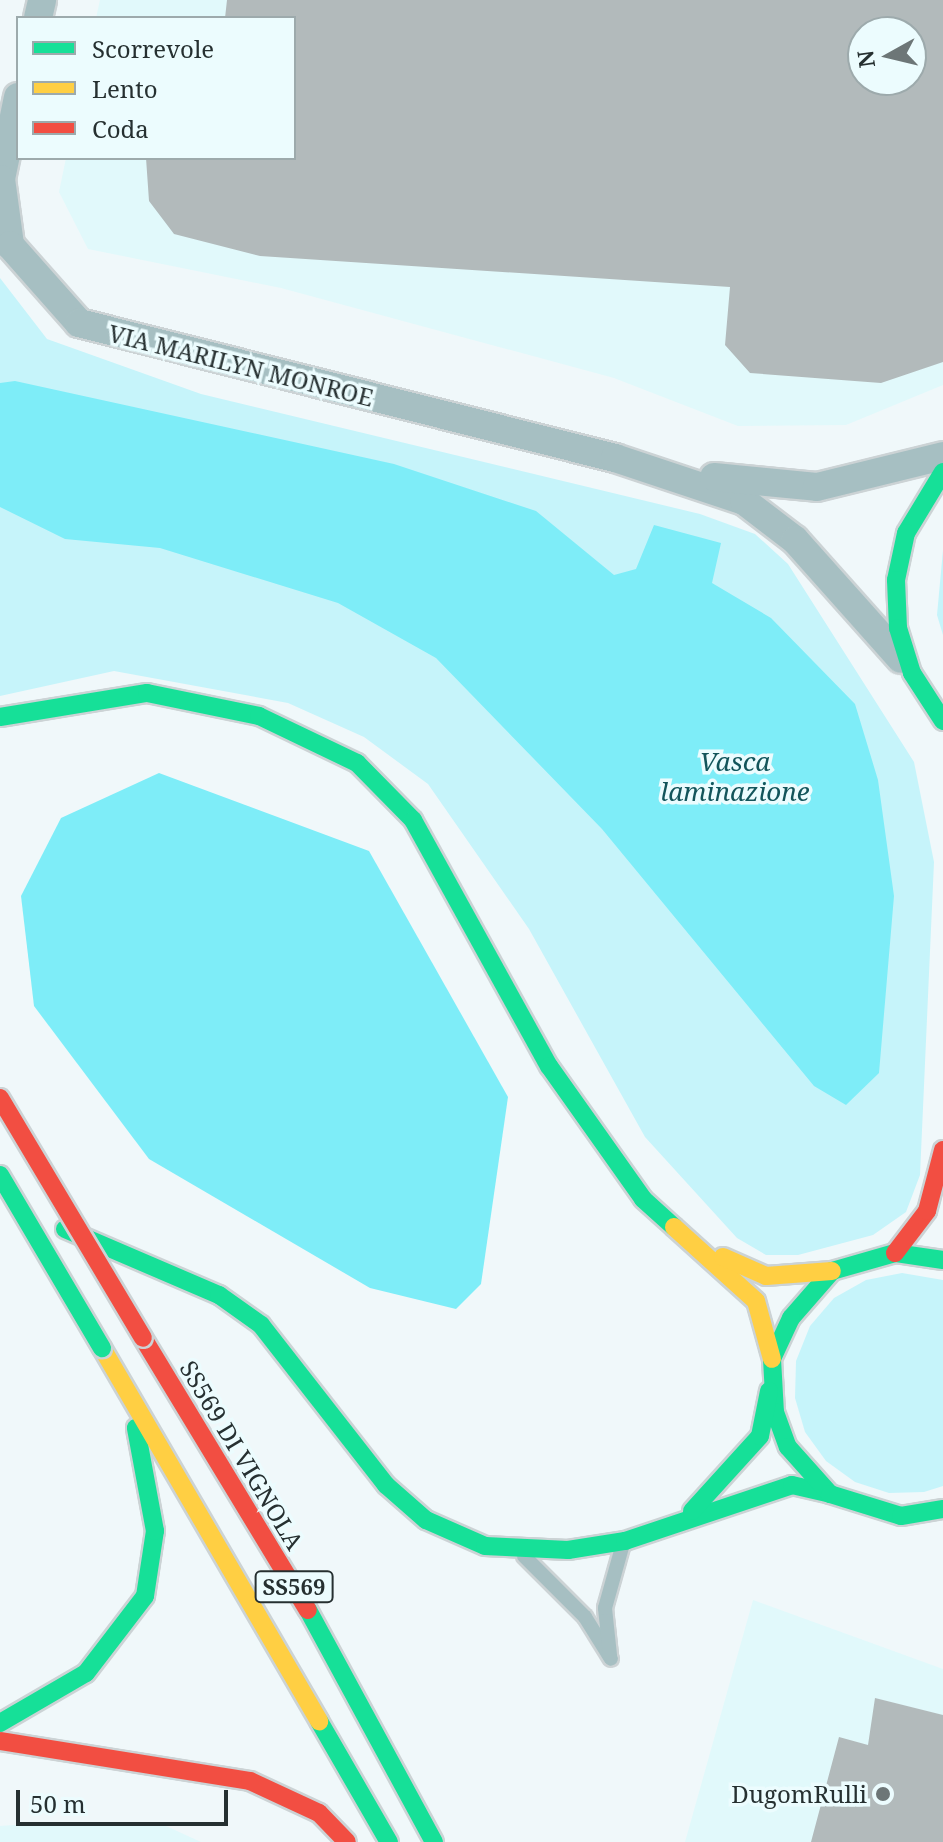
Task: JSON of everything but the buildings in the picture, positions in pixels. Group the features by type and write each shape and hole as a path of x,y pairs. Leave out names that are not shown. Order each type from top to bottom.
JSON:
{"main road":[{"path":"943,472 906,533 896,580 898,628 912,673 943,721"},
{"path":"0,717 147,693 259,716 357,763 413,820 549,1066 643,1199 707,1249 756,1301 788,1447 830,1494"},
{"path":"19,738 71,703"},
{"path":"930,705 943,743"},
{"name":"SS569 DI VIGNOLA","path":"0,1098 306,1607 434,1842"},
{"path":"895,1253 927,1211 943,1150"},
{"name":"SS569","path":"0,1175 389,1842"},
{"path":"0,1208 219,1295 261,1325 386,1485 426,1520 485,1546 625,1541 792,1485 830,1494 866,1511 943,1530"},
{"path":"707,1249 766,1276 832,1271 895,1253 943,1260"},
{"path":"675,1525 748,1455 760,1436 772,1367 791,1318 832,1271"},
{"path":"0,1723 86,1673 145,1596 155,1531 146,1461 121,1379"},
{"path":"866,1511 901,1516 943,1509"},
{"path":"0,1741 250,1781 319,1813 347,1842"}],"street":[{"name":"VIA MARILYN MONROE","path":"16,107 1,179 10,245 79,323 650,468 744,501 784,532 866,614 912,673"},
{"name":"VIA MARILYN MONROE","path":"650,468 817,487 943,456"}],"lane":[{"path":"515,1547 585,1617 611,1659 605,1608 625,1541"}],"shaded area":[{"path":"100,0 943,0 943,385 846,425 738,426 614,378 281,288 88,249 59,192 66,160 296,160 296,16 96,16"},
{"path":"0,278 47,339 201,394 700,514 755,534 788,564 914,762 934,862 920,1175 906,1212 873,1235 798,1255 766,1255 737,1238 645,1137 529,929 428,784 364,737 288,703 114,671 0,696"},
{"path":"943,550 943,635 937,615"},
{"path":"902,1273 943,1280 943,1486 924,1492 889,1493 855,1482 826,1461 805,1432 795,1398 796,1361 810,1326 834,1298 866,1280"},
{"path":"753,1600 943,1669 943,1842 685,1842"},
{"path":"46,1823 166,1826 201,1842 0,1842 0,1826"}],"water":[{"name":"Vasca laminazione","path":"15,381 394,464 536,511 614,575 636,569 654,525 721,543 712,583 771,618 855,704 878,780 894,896 879,1073 846,1105 814,1086 602,829 436,658 338,603 160,548 65,539 0,507 0,383"},
{"path":"159,773 369,851 508,1097 481,1284 456,1309 370,1288 149,1159 34,1006 21,896 61,818"}],"traffic: fast":[{"path":"943,472 906,533 896,580 898,628 912,673 943,721"},
{"path":"0,717 147,693 259,716 357,763 413,820 549,1066 643,1199 674,1227"},
{"path":"0,1175 102,1348"},
{"path":"65,1229 219,1295 261,1325 386,1485 426,1520 485,1546 568,1550 625,1541 792,1485 830,1494"},
{"path":"943,1260 895,1253 832,1271 791,1318 772,1359 775,1412 788,1447 830,1494 901,1516 943,1509"},
{"path":"692,1511 760,1436 769,1391"},
{"path":"0,1723 86,1673 145,1596 155,1531 136,1428"},
{"path":"308,1610 434,1842"},
{"path":"319,1721 389,1842"}],"traffic: slow":[{"path":"674,1227 756,1301 772,1359"},
{"path":"723,1257 766,1276 832,1271"},
{"path":"102,1348 319,1721"}],"traffic: jam":[{"path":"0,1098 143,1338"},
{"path":"895,1253 927,1211 943,1150"},
{"path":"143,1338 308,1610"},
{"path":"0,1741 250,1781 319,1813 347,1842"}],"place":[{"name":"DugomRulli","path":"883,1794"}]}
